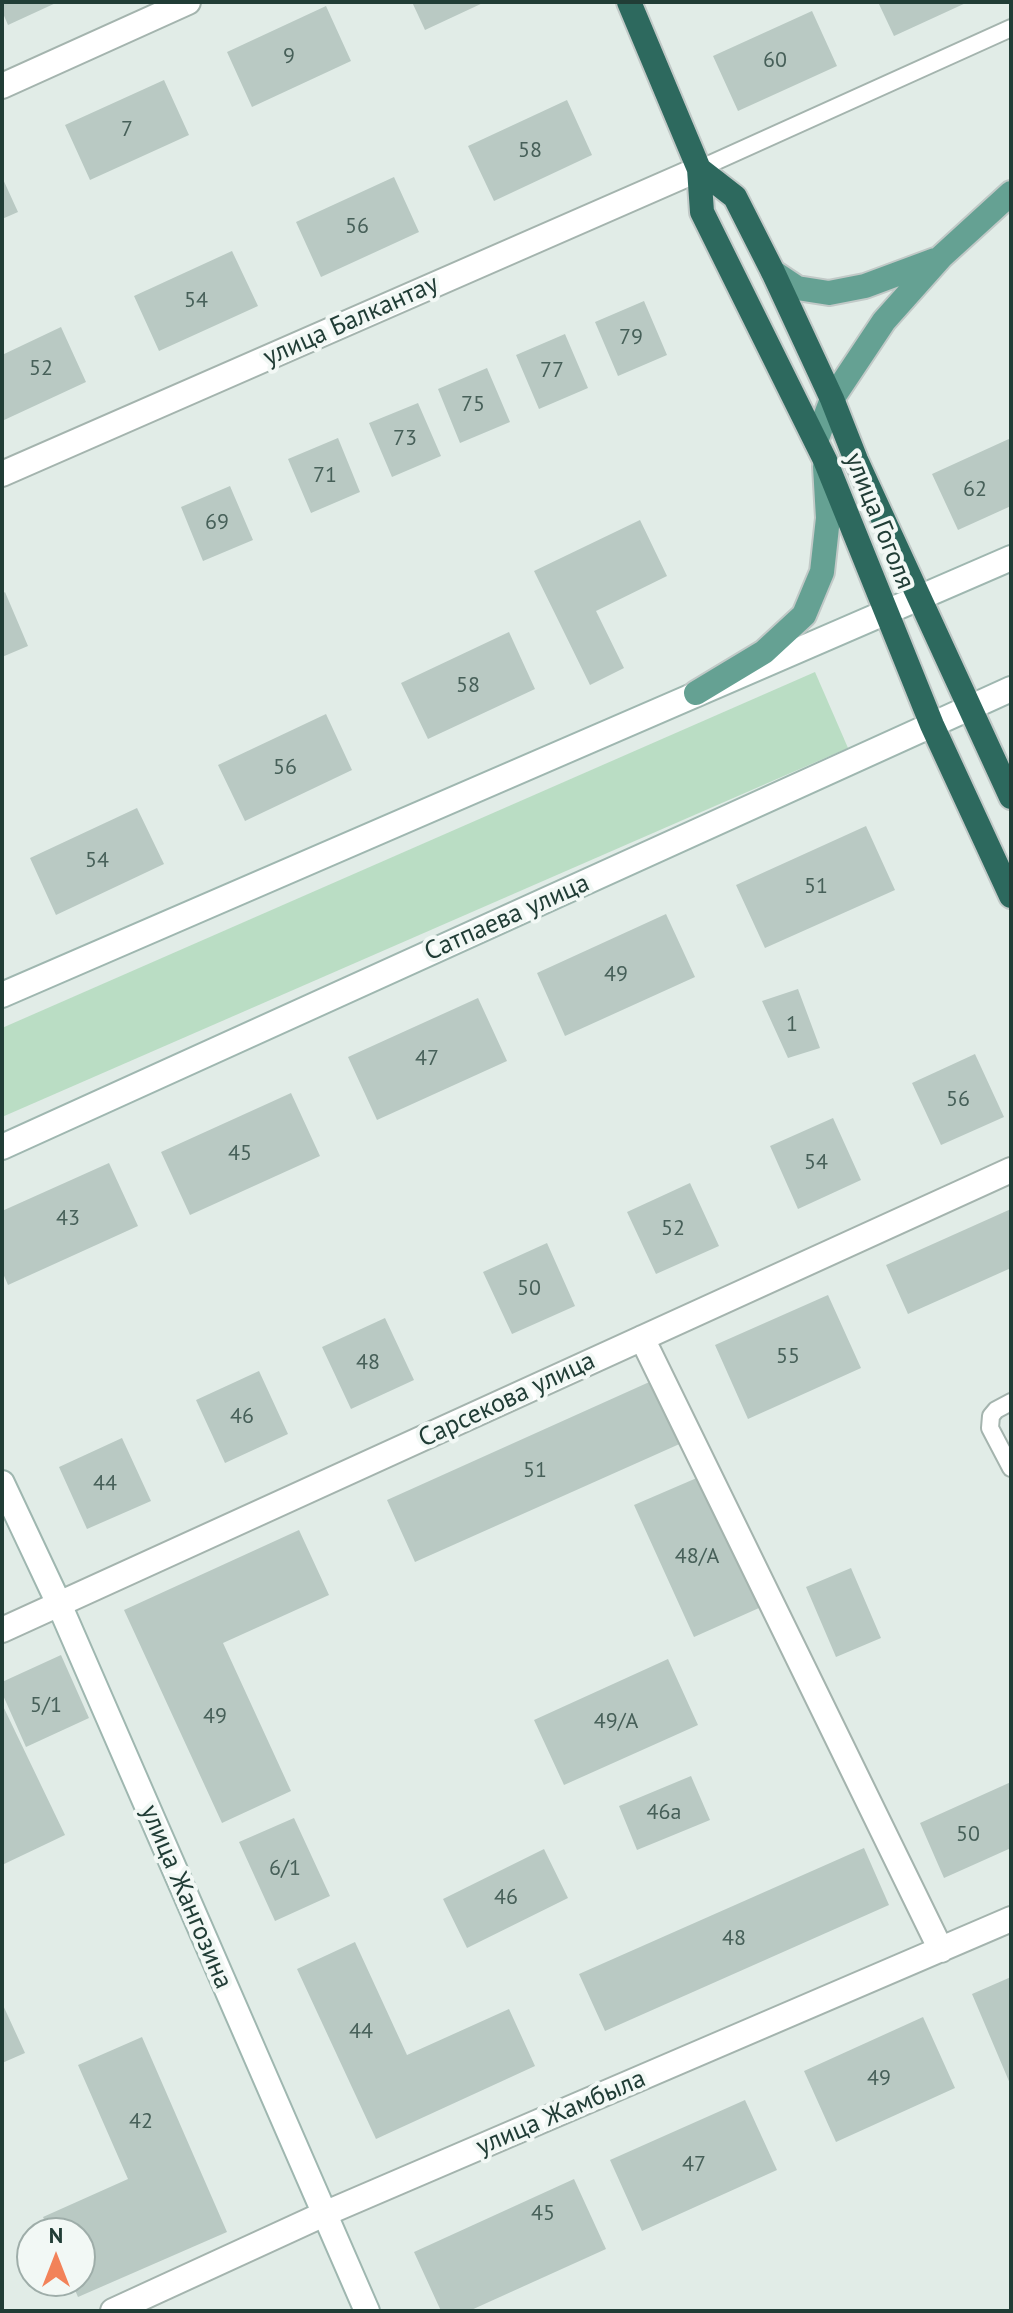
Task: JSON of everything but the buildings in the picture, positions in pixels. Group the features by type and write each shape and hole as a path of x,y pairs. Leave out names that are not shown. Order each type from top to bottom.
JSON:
{"highway":[{"name":"улица Гоголя","path":"629,2 699,169 702,212 820,450 932,725 1011,896"},
{"name":"улица Гоголя","path":"699,169 735,197 773,272 1011,797"}],"main road":[{"path":"696,693 764,652 804,615 822,572 828,518 820,450 832,399 884,321 941,257 1011,193"},
{"path":"773,272 797,288 829,293 865,286 941,257"}],"street":[{"path":"2,86 188,2"},
{"name":"улица Балкантау","path":"2,474 699,169"},
{"path":"2,995 1011,558"},
{"name":"Сатпаева улица","path":"2,1147 1011,689"},
{"name":"Сарсекова улица","path":"2,1630 1011,1170"},
{"path":"642,1338 941,1950"},
{"name":"улица Жангозина","path":"2,1483 59,1604 367,2311"},
{"name":"улица Жамбыла","path":"113,2311 324,2214 1011,1919"}],"lane":[{"path":"699,169 1011,28"},
{"path":"1011,1402 991,1416 990,1428 1011,1468"}],"green space":[{"path":"815,672 848,748 2,1117 2,1028"}]}
